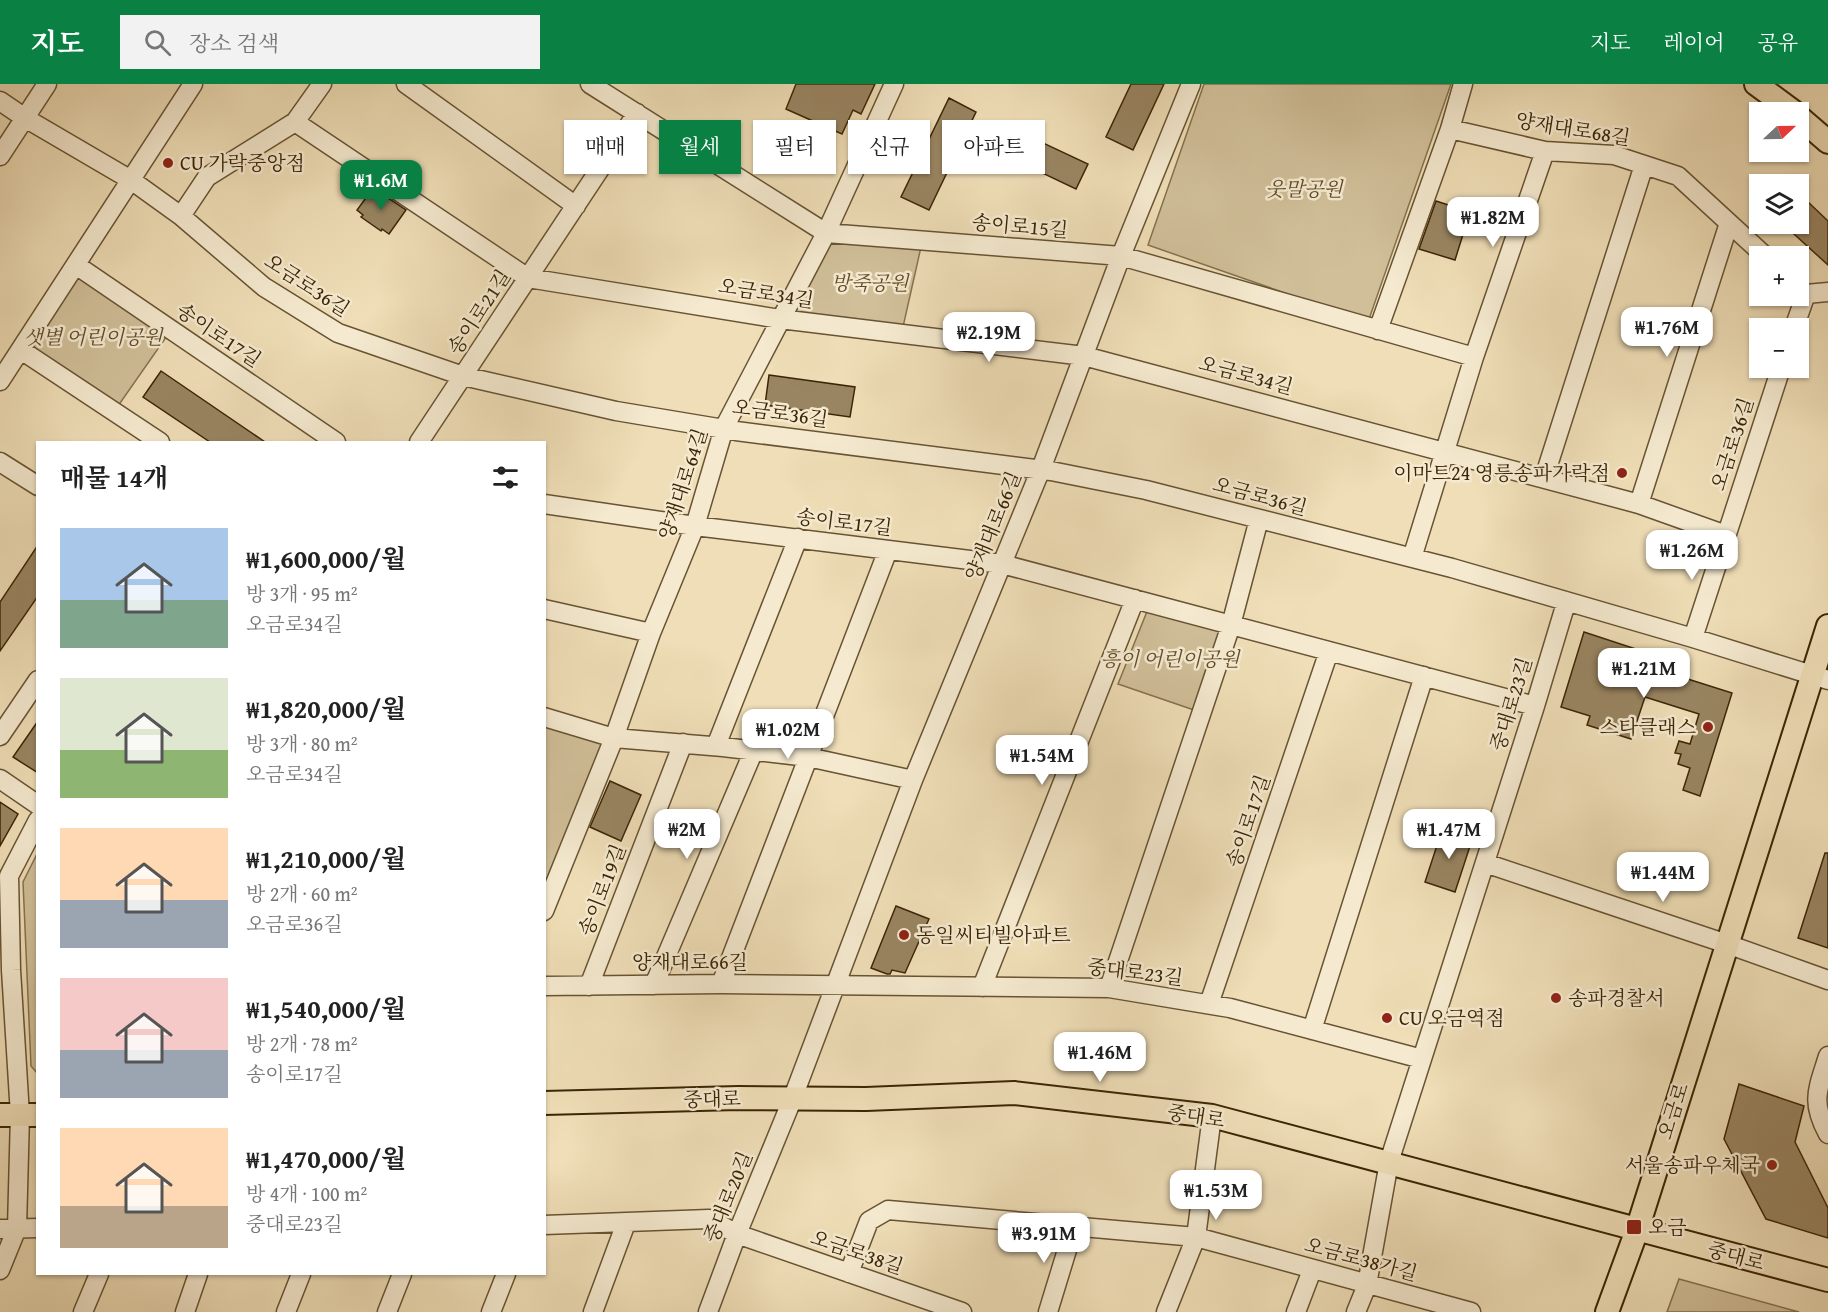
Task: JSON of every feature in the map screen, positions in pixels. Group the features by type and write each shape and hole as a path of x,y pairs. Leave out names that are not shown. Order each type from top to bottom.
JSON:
{"main road":[{"path":"1756,84 1780,102"},
{"path":"1809,126 1828,142"},
{"name":"오금로","path":"1607,1312 1637,1230 1726,944 1820,678 1828,626"},
{"name":"중대로","path":"546,1103 738,1098 792,1100 1014,1093 1212,1116 1828,1280"}],"street":[{"path":"0,156 47,84"},
{"path":"0,381 193,84"},
{"path":"181,216 207,177 295,122 322,84"},
{"path":"406,84 576,206"},
{"name":"송이로15길","path":"590,84 826,233 1121,256 1474,357"},
{"name":"양재대로64길","path":"546,906 614,738 651,633 695,526 724,428 826,233 894,84"},
{"name":"양재대로66길","path":"792,1100 913,780 1041,469 1121,256 1191,84"},
{"path":"1378,330 1450,129 1462,84"},
{"name":"오금로36길","path":"0,102 131,180 181,216 264,287 338,333 463,376 616,411 724,428 1041,469 1146,490 1412,558 1693,638 1820,678"},
{"name":"송이로21길","path":"420,441 637,113"},
{"name":"오금로34길","path":"295,122 528,278 780,320 1084,356 1639,504 1726,535"},
{"name":"양재대로68길","path":"1450,129 1545,151 1614,155 1678,176 1754,246"},
{"path":"1412,558 1474,357 1545,151"},
{"path":"1544,478 1644,165"},
{"path":"1639,504 1729,223"},
{"name":"송이로17길","path":"76,265 335,441"},
{"path":"1809,291 1828,292"},
{"path":"21,350 158,441"},
{"name":"오금로36길","path":"1693,638 1778,378"},
{"path":"0,462 36,485"},
{"name":"송이로17길","path":"546,504 695,526 1002,564 1535,706"},
{"path":"1109,988 1231,625 1259,519"},
{"path":"716,746 798,538"},
{"path":"721,984 888,550"},
{"path":"982,987 1136,599"},
{"name":"중대로23길","path":"1367,1285 1389,1162 1566,603"},
{"path":"546,609 651,633"},
{"name":"송이로17길","path":"1209,1005 1329,651"},
{"path":"1312,1030 1424,676"},
{"path":"0,736 36,683"},
{"path":"546,718 614,738 716,746 808,757 913,780"},
{"name":"송이로19길","path":"589,986 683,743"},
{"path":"654,985 754,750"},
{"path":"0,779 36,804"},
{"path":"0,1270 9,1228 19,1115 11,970 9,876 36,824"},
{"path":"1485,863 1828,980"},
{"name":"양재대로66길","path":"546,986 835,985"},
{"name":"중대로23길","path":"835,985 1109,988 1230,1008 1422,1059"},
{"path":"1828,1056 1816,1100 1822,1124 1828,1134"},
{"name":"중대로20길","path":"708,1312 792,1100"},
{"path":"1166,1312 1196,1238 1212,1116"},
{"name":"오금로38가길","path":"849,1273 868,1221 888,1210 1196,1238 1367,1285 1420,1306 1471,1312"},
{"name":"오금로38길","path":"546,1225 709,1220 737,1234 962,1312"},
{"path":"592,1312 626,1223"},
{"path":"1048,1312 1074,1227"},
{"path":"9,1228 36,1228"},
{"path":"1296,1312 1312,1270"},
{"path":"83,1312 99,1275"},
{"path":"185,1312 198,1275"},
{"path":"286,1312 301,1275"},
{"path":"387,1312 402,1275"},
{"path":"491,1312 506,1275"},
{"path":"1356,1312 1367,1285"}],"green space":[{"name":"웃말공원","path":"1204,84 1451,84 1368,322 1148,245"},
{"name":"방죽공원","path":"831,241 921,247 903,327 792,311"},
{"name":"샛별 어린이공원","path":"79,275 169,333 118,406 30,348"},
{"name":"흥이 어린이공원","path":"1148,609 1223,630 1194,710 1118,684"},
{"path":"546,725 605,743 546,883"},
{"path":"36,856 36,1072 31,1066 23,882"},
{"path":"1679,1279 1799,1312 1667,1312"}],"building":[{"path":"796,84 875,84 861,114 853,110 842,134 836,131 836,120 811,120 786,109"},
{"path":"1131,84 1164,84 1133,150 1106,137"},
{"path":"949,98 976,112 972,120 942,120 942,174 946,174 929,210 901,197 912,174 930,174 930,137"},
{"path":"1045,144 1088,164 1076,189 1044,174"},
{"path":"373,188 406,210 389,234 361,217 363,215 357,210"},
{"path":"1436,201 1470,212 1455,260 1419,249"},
{"path":"1809,203 1828,221 1828,265 1794,234 1809,234"},
{"path":"161,371 264,441 209,441 143,397"},
{"path":"769,375 855,387 850,417 765,405"},
{"path":"36,548 36,599 0,651 0,602"},
{"path":"1584,632 1657,656 1653,668 1732,693 1700,796 1683,790 1690,768 1678,764 1681,754 1675,753 1679,741 1690,744 1699,714 1645,697 1631,739 1587,725 1590,716 1561,707"},
{"path":"36,724 36,772 13,757"},
{"path":"610,781 641,795 621,841 590,827"},
{"path":"0,802 18,814 0,846"},
{"path":"1443,827 1473,837 1455,892 1425,882"},
{"path":"1825,853 1828,853 1828,948 1798,938"},
{"name":"동일씨티빌아파트","path":"896,906 929,919 905,973 892,970 890,974 887,974 871,968"},
{"name":"서울송파우체국","path":"1739,1084 1804,1106 1795,1142 1828,1208 1828,1238 1766,1219 1724,1139"}],"place":[{"name":"CU 가락중앙점","path":"168,163"},
{"name":"이마트24 영릉송파가락점","path":"1622,473"},
{"name":"스타클래스","path":"1708,727"},
{"name":"동일씨티빌아파트","path":"904,935"},
{"name":"송파경찰서","path":"1556,998"},
{"name":"CU 오금역점","path":"1387,1018"},
{"name":"서울송파우체국","path":"1772,1165"},
{"name":"오금","path":"1634,1227"}]}
